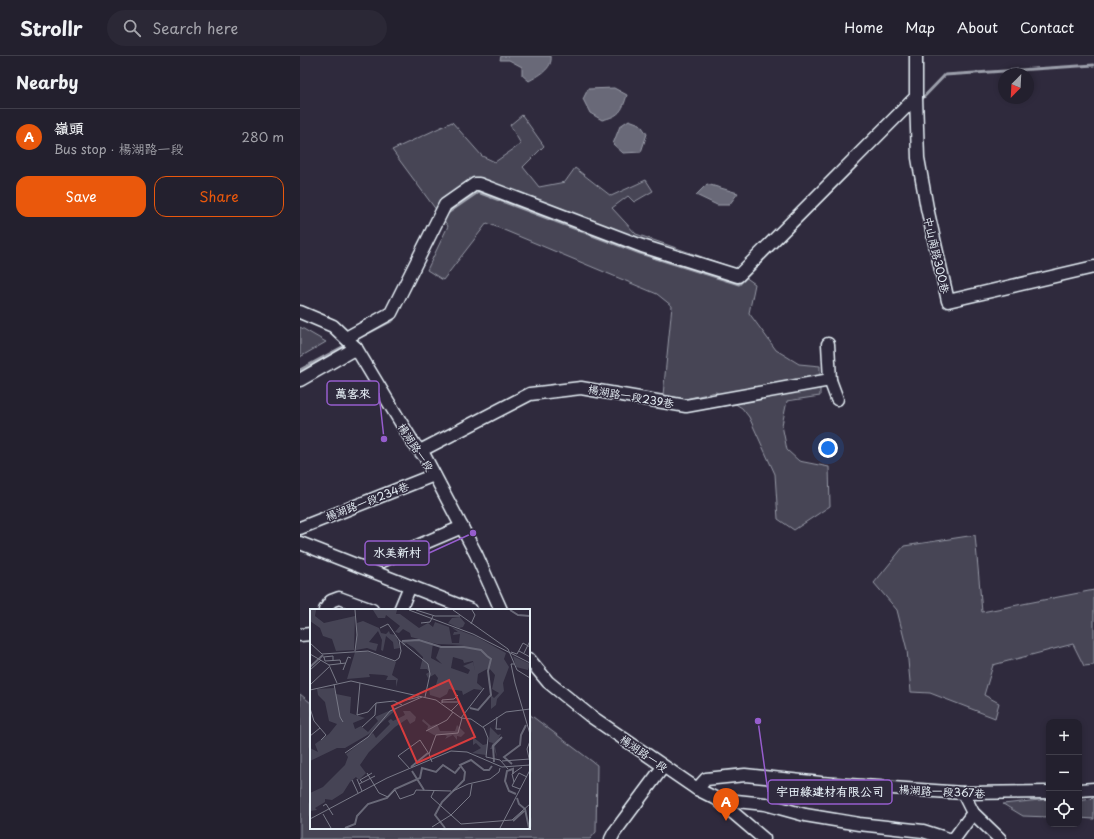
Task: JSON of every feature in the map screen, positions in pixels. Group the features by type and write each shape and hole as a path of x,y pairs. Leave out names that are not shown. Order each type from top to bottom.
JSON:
{"street":[{"path":"300,380 391,313 445,205 475,184 479,184 642,246 738,276 916,102 916,56"},
{"name":"中山南路300巷","path":"916,102 918,158 927,208 948,301 1094,267"},
{"name":"楊湖路一段","path":"300,312 333,326 350,342 434,475 476,554 501,609"},
{"path":"828,344 830,380 837,399"},
{"name":"楊湖路一段239巷","path":"420,451 530,394 581,388 686,406 830,380"},
{"name":"楊湖路一段234巷","path":"300,528 434,475"},
{"path":"382,560 462,527"},
{"path":"300,543 468,609"},
{"path":"400,609 410,586"},
{"path":"326,609 331,601 339,598 369,609"},
{"path":"300,635 310,634"},
{"name":"楊湖路一段","path":"530,660 548,682 589,716 697,790 717,799 764,839"},
{"path":"611,839 663,767"},
{"name":"楊湖路一段367巷","path":"697,790 706,779 745,775 821,783 964,793 1046,792"},
{"path":"1082,790 1094,789"},
{"path":"964,793 973,813 1000,839"},
{"path":"717,799 764,804 805,815 858,824 923,831 948,839"},
{"path":"954,839 973,813"}],"shaded area":[{"path":"522,115 544,146 523,167 539,187 565,182 575,168 611,196 646,180 653,191 634,202 628,196 612,208 636,234 731,267 755,284 749,313 776,350 799,364 820,366 820,396 787,401 782,425 787,450 799,461 829,467 830,506 794,530 778,519 775,474 749,417 742,408 716,392 685,399 663,395 672,306 657,294 487,223 443,280 427,270 448,226 392,150 452,122 482,156 495,162 521,144 510,125"},
{"path":"300,327 326,342 300,357"},
{"path":"975,535 982,612 1094,590 1094,665 1084,666 1073,644 993,665 984,695 999,703 995,718 930,693 911,692 907,650 897,610 874,583 904,546"},
{"path":"300,694 310,702 310,829 530,829 530,715 597,765 596,832 590,839 300,839"},
{"path":"1094,796 1094,819 1082,818 1082,800 1091,799"},
{"path":"1046,799 1046,817 1023,816 1003,804"}],"water":[{"path":"501,56 551,56 551,61 550,65 544,72 529,81 522,75 522,67 509,60 500,60"},
{"path":"614,88 627,95 619,112 612,117 602,120 590,113 583,99 588,89"},
{"path":"629,120 640,124 647,134 641,152 623,153 613,144 620,126"},
{"path":"707,184 738,193 729,205 717,205 696,195"}],"waterway":[{"path":"919,102 945,75 1094,65"},
{"path":"446,214 478,192 640,253 739,284 858,164"},
{"path":"353,341 393,320 395,315"},
{"path":"300,370 348,344"}],"place":[{"name":"萬客來","path":"384,439"},
{"name":"水美新村","path":"473,533"},
{"name":"宇田綠建材有限公司","path":"758,721"},
{"name":"嶺頭","path":"726,821"}]}
